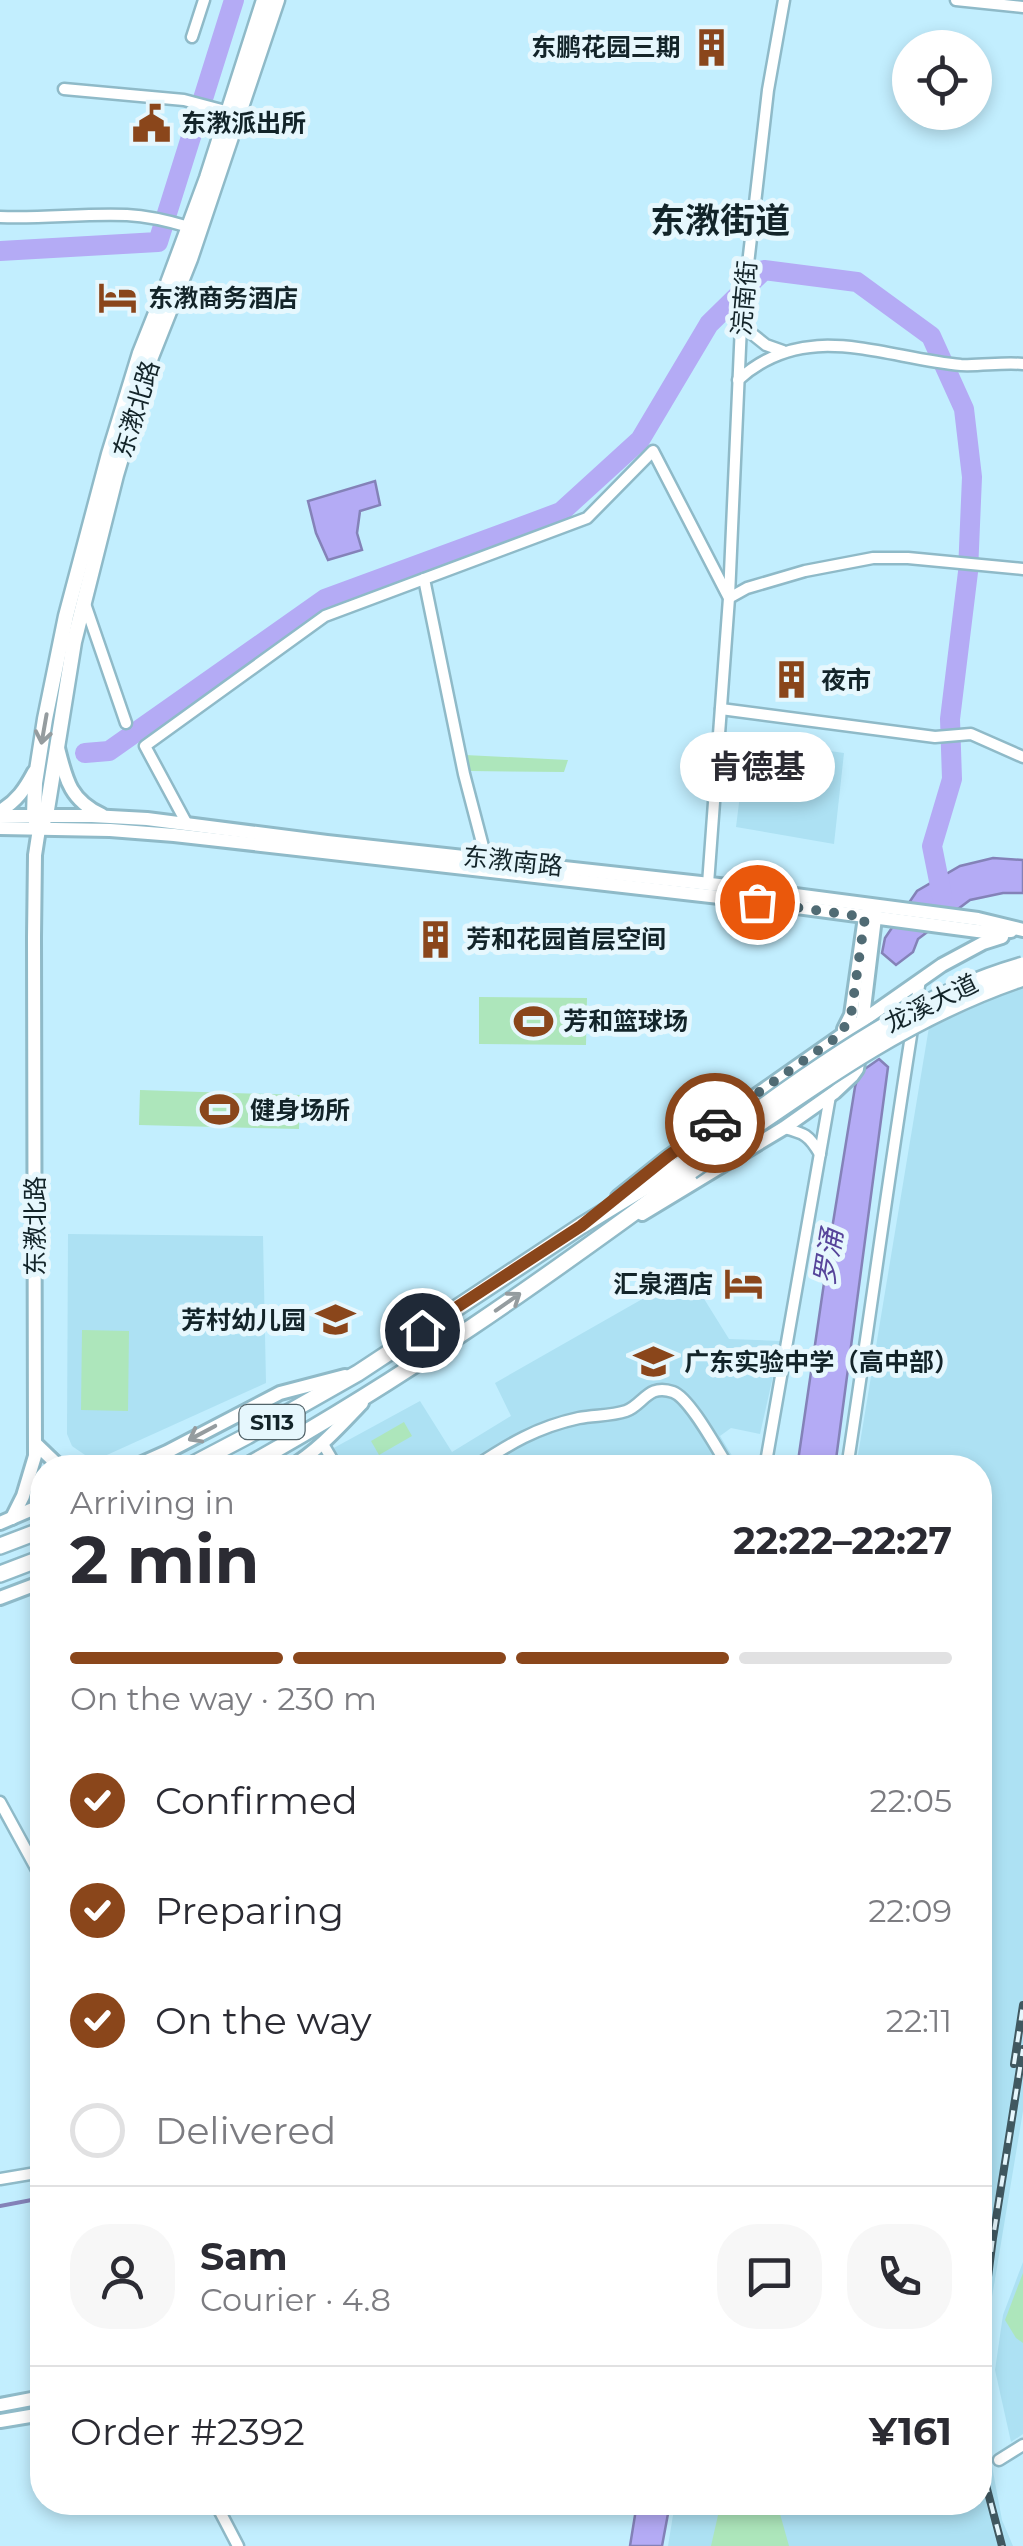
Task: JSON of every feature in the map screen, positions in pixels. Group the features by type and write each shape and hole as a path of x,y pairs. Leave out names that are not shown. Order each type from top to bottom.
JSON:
{"main road":[{"name":"东漖北路","path":"40,820 84,600 142,384 190,258 264,0"},
{"name":"东漖北路","path":"40,820 37,765 66,616 114,436 181,225 233,113 277,0"},
{"name":"龙溪大道","path":"266,1455 370,1395 596,1241 688,1167 882,1027 975,980 1023,965"},
{"name":"龙溪大道","path":"211,1455 358,1373 581,1226 688,1167 866,1052 953,1004 1023,978"},
{"path":"0,1546 30,1535"},
{"path":"0,1574 30,1563"}],"street":[{"path":"192,38 204,0"},
{"name":"浣南街","path":"708,884 729,598 740,325 768,90 784,0"},
{"path":"956,0 1023,8"},
{"path":"64,89 184,100 233,113"},
{"path":"0,217 103,215 181,225"},
{"path":"740,325 766,345 784,351"},
{"path":"738,380 784,351 839,345 958,364 1023,364"},
{"path":"187,824 146,746 324,616 587,518 653,451 729,598 763,582 873,558 1023,569"},
{"path":"424,579 464,774 486,858"},
{"path":"84,600 126,723"},
{"path":"720,710 935,736 971,734 1023,757"},
{"path":"57,745 73,793 88,808 104,816"},
{"path":"0,814 26,789 37,765"},
{"name":"东漖南路","path":"0,814 110,830 1023,930"},
{"name":"东漖南路","path":"0,828 40,820 104,816 187,824 708,884 875,915 899,909 956,923"},
{"name":"东漖北路","path":"33,1455 34,938 35,855 40,820"},
{"path":"596,1241 784,1128 845,1084 857,1069 875,915"},
{"path":"840,1035 851,1015 875,915"},
{"path":"581,1226 668,1156 920,980 983,942 1023,930"},
{"path":"848,1455 920,980"},
{"path":"767,1455 832,1094 844,1077 847,1061 840,1035"},
{"path":"784,1128 804,1132 820,1154"},
{"path":"157,1455 280,1394 358,1373"},
{"path":"493,1455 541,1428 630,1410 646,1394 658,1391 672,1392 687,1403 721,1455"},
{"path":"309,1455 370,1395"},
{"path":"35,1443 48,1455"},
{"path":"323,1444 329,1455"},
{"name":"东漖北路","path":"6,1520 30,1476"},
{"path":"6,1520 30,1511"},
{"path":"0,1598 30,1589"},
{"path":"0,1802 30,1856"},
{"path":"0,2178 30,2174"},
{"path":"0,2405 30,2400"},
{"path":"0,2421 30,2416"},
{"path":"999,2460 1023,2444"},
{"path":"222,2515 238,2546"}],"shaded area":[{"path":"747,739 844,753 834,844 736,827"},
{"path":"1023,982 1023,2111 992,2297 992,1455 858,1455 930,1021"},
{"path":"68,1234 263,1236 266,1383 107,1455 85,1455 72,1446 67,1434"},
{"name":"广东实验中学（高中部）","path":"688,1273 729,1339 781,1341 760,1434 731,1428 720,1436 732,1455 321,1455 420,1401 452,1452 511,1416 495,1383"},
{"path":"1023,2262 1023,2434 1011,2442 995,2370 1003,2315"},
{"path":"992,2466 1002,2520 1013,2546 668,2546 673,2515 992,2515"}],"green space":[{"path":"465,755 568,760 564,772 469,771"},
{"name":"芳和篮球场","path":"479,997 587,998 586,1045 479,1044"},
{"name":"健身场所","path":"140,1090 300,1095 299,1129 139,1125"},
{"path":"82,1330 129,1331 128,1411 81,1410"},
{"path":"404,1422 412,1436 379,1455 371,1441"},
{"path":"1023,2273 1023,2343 1005,2320"},
{"path":"718,2515 780,2515 789,2546 711,2546"}],"water":[{"path":"375,481 380,505 360,511 357,533 362,550 328,560 308,501"},
{"path":"993,858 1023,860 1023,893 970,900 918,939 913,952 896,965 882,953 885,938 917,891 960,866"},
{"name":"罗涌","path":"879,1059 888,1067 837,1455 799,1455 831,1235 859,1073"},
{"path":"635,2515 668,2515 662,2546 630,2546"}],"waterway":[{"path":"0,251 158,242 234,0"},
{"path":"85,753 109,751 325,599 561,512 640,440 709,324 764,270 857,282 931,336 964,409 972,477 968,572 950,719 952,779 932,846 942,896"},
{"path":"0,2206 30,2200"}],"railway":[{"path":"1014,2064 1023,2005"},
{"path":"992,2246 1023,2049"},
{"path":"992,2508 1002,2546"}],"way so far":[{"path":"715,1123 840,1035 851,1015 865,917 757,902"}],"place":[{"name":"东鹏花园三期","path":"711,47"},
{"name":"东漖派出所","path":"151,123"},
{"name":"东漖商务酒店","path":"118,298"},
{"name":"夜市","path":"791,680"},
{"name":"肯德基","path":"757,902"},
{"name":"芳和花园首层空间","path":"436,939"},
{"name":"芳和篮球场","path":"533,1021"},
{"name":"健身场所","path":"220,1110"},
{"name":"汇泉酒店","path":"743,1284"},
{"name":"芳村幼儿园","path":"336,1320"},
{"name":"广东实验中学（高中部）","path":"654,1362"}],"district":[{"name":"东漖街道","path":"720,220"}],"route":[{"path":"422,1330 581,1226 715,1123"}]}
